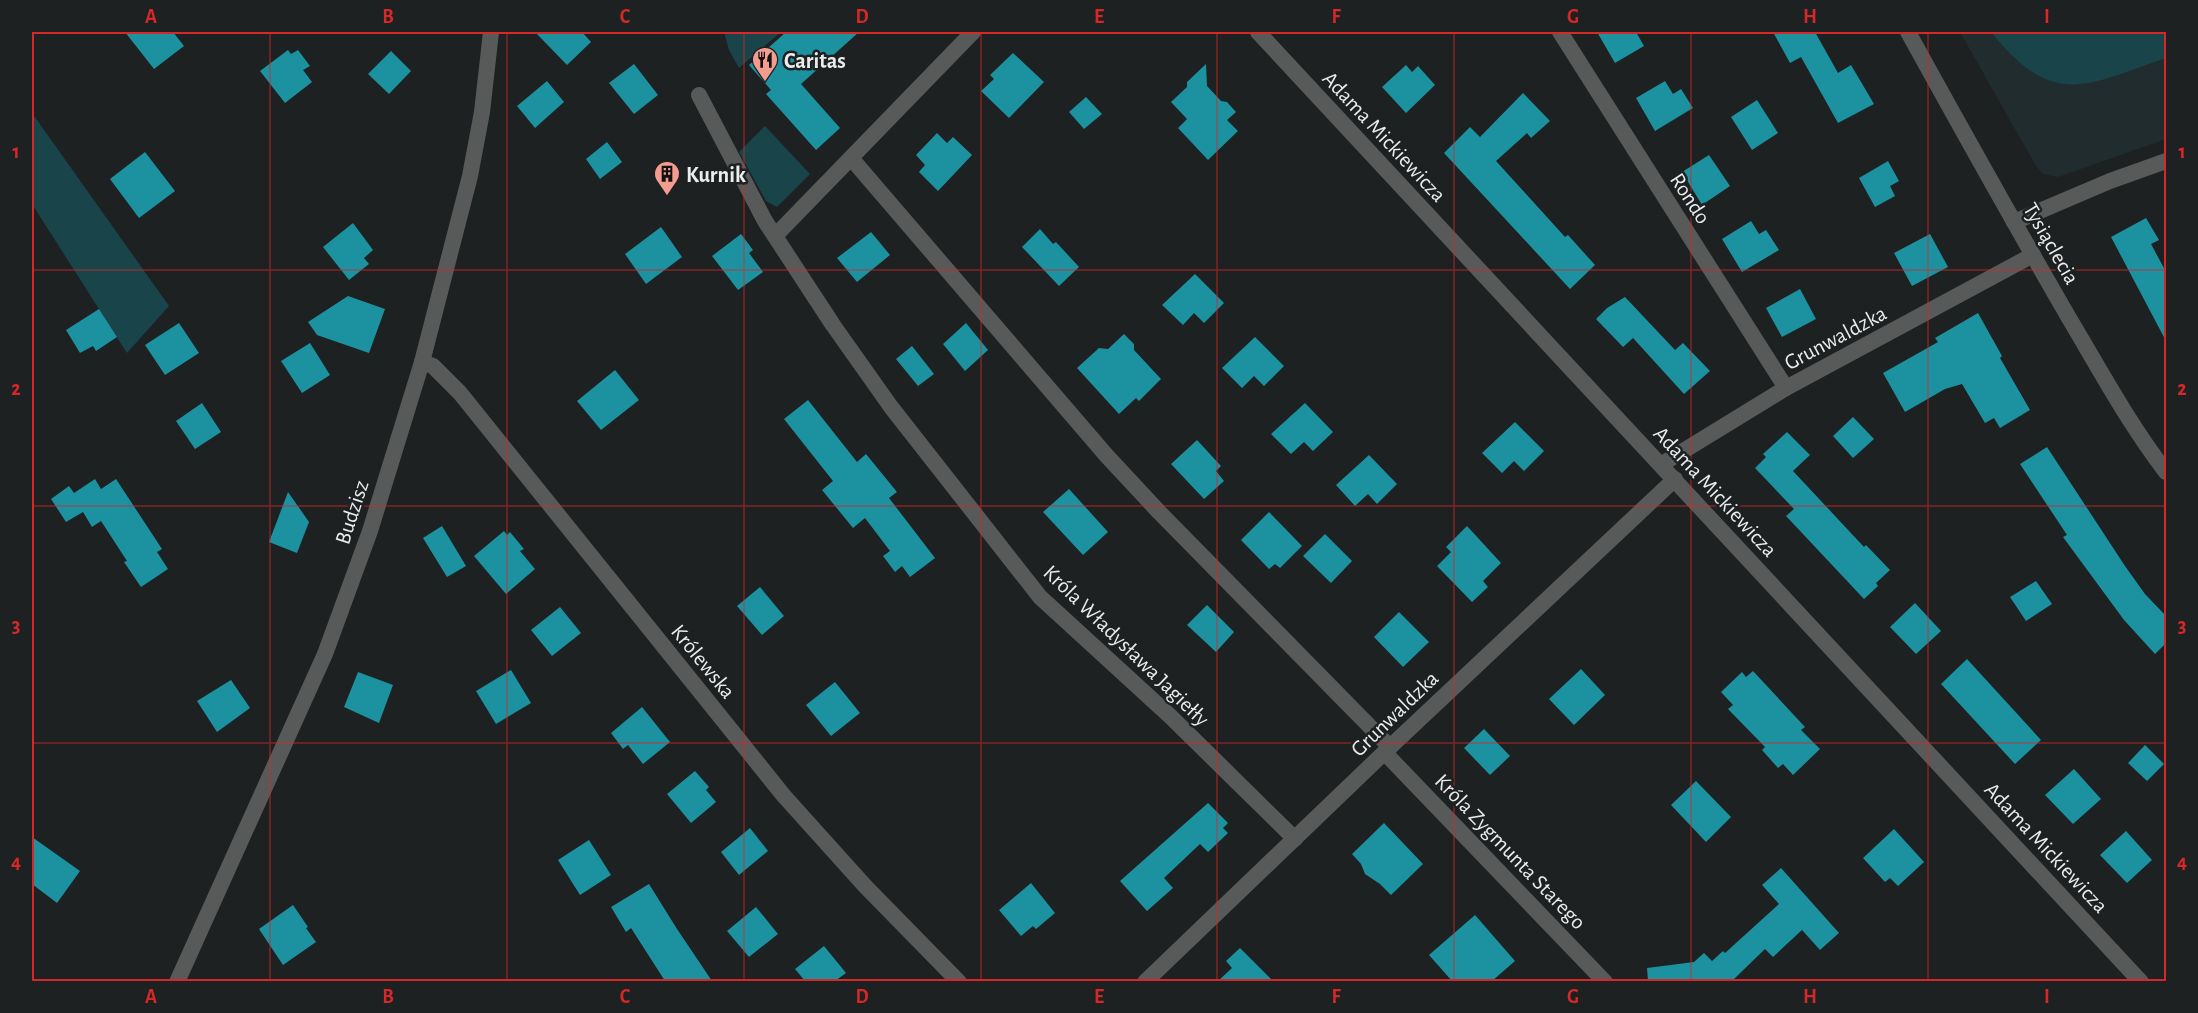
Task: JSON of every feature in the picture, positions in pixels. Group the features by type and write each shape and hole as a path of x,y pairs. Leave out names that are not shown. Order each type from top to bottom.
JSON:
{"street":[{"name":"Budzisz","path":"177,981 325,654 370,531 422,362 470,176 482,112 491,32"},
{"path":"775,236 974,32"},
{"name":"Adama Mickiewicza","path":"1258,32 2141,981"},
{"name":"Rondo","path":"1560,32 1786,388"},
{"name":"Tysiąclecia","path":"1908,32 2033,255 2141,439 2166,472"},
{"name":"Króla Władysława Jagiełły","path":"699,96 747,188 832,325 891,407 1040,597 1170,716 1294,839"},
{"name":"Króla Zygmunta Starego","path":"851,158 1083,429 1159,512 1388,750 1605,981"},
{"path":"2014,222 2110,181 2166,161"},
{"name":"Grunwaldzka","path":"1662,464 1786,388 2033,255"},
{"name":"Królewska","path":"422,362 432,366 460,393 784,796 865,886 959,981"},
{"name":"Grunwaldzka","path":"1145,981 1675,479"}],"shaded area":[{"path":"724,32 781,32 739,68 729,50"},
{"path":"1960,32 2166,32 2166,139 2058,177 2043,174 2036,166"},
{"path":"1991,32 2166,32 2166,58 2113,77 2071,84 2052,81 2033,72 2013,56"},
{"path":"32,113 169,306 127,353 32,204"},
{"path":"765,126 810,174 777,207 766,201 739,152"}],"building":[{"path":"125,32 173,32 184,46 154,69"},
{"path":"535,32 582,32 591,42 567,65"},
{"path":"786,32 859,32 801,84 840,128 816,150 766,94 771,90 749,65"},
{"path":"1597,32 1636,32 1644,46 1615,63"},
{"path":"1773,32 1815,32 1838,73 1851,65 1874,104 1838,123 1801,57 1790,63"},
{"path":"288,50 291,54 298,50 310,66 303,70 312,82 285,103 260,71"},
{"path":"391,51 411,71 389,94 368,74"},
{"path":"1013,53 1044,82 1009,118 981,91 994,79 990,75"},
{"path":"634,64 658,95 634,114 609,83"},
{"path":"1206,64 1207,86 1221,101 1227,102 1236,112 1227,120 1238,131 1208,160 1178,128 1187,119 1171,102"},
{"path":"1406,65 1412,72 1418,66 1435,85 1406,113 1382,87"},
{"path":"547,81 564,102 535,128 517,106"},
{"path":"1665,81 1673,94 1681,89 1693,108 1655,131 1636,98"},
{"path":"1523,93 1550,121 1531,138 1527,133 1496,161 1565,237 1568,235 1595,265 1570,289 1444,153 1470,127 1480,137"},
{"path":"1086,97 1102,114 1084,129 1069,112"},
{"path":"1757,100 1778,133 1752,150 1731,117"},
{"path":"937,133 947,143 953,137 972,155 938,191 919,172 925,165 916,155"},
{"path":"607,142 622,162 600,179 586,159"},
{"path":"145,152 175,191 139,218 110,179"},
{"path":"1709,155 1730,186 1702,205 1682,172"},
{"path":"1888,161 1899,181 1890,186 1895,196 1875,207 1859,178"},
{"path":"2146,218 2159,240 2151,244 2166,272 2166,341 2111,237"},
{"path":"1751,221 1759,234 1766,230 1779,250 1742,272 1722,239"},
{"path":"353,223 373,250 364,258 369,264 349,280 323,247"},
{"path":"661,227 682,257 646,284 625,254"},
{"path":"1040,229 1053,244 1056,242 1079,267 1059,286 1022,247"},
{"path":"871,232 890,255 857,282 837,258"},
{"path":"741,234 753,250 749,253 763,272 738,290 712,256"},
{"path":"1930,234 1948,267 1912,286 1894,253"},
{"path":"1195,274 1224,303 1204,323 1194,313 1183,325 1162,305"},
{"path":"1800,289 1816,319 1782,337 1766,308"},
{"path":"348,296 385,309 369,353 317,335 308,322"},
{"path":"1625,297 1675,350 1683,343 1710,371 1684,394 1633,338 1623,347 1596,319 1607,308"},
{"path":"99,309 117,337 96,351 93,346 80,353 66,330"},
{"path":"1978,313 2002,356 2000,358 2030,410 2000,428 1994,418 1985,423 1962,384 1945,389 1905,412 1883,373 1938,342 1935,338"},
{"path":"179,323 199,353 165,375 145,345"},
{"path":"966,323 988,350 965,371 943,344"},
{"path":"1124,334 1134,344 1134,350 1161,379 1139,401 1136,398 1119,414 1077,368 1099,348 1108,349"},
{"path":"1255,337 1284,366 1264,386 1254,376 1242,388 1222,368"},
{"path":"310,343 330,375 302,393 281,361"},
{"path":"912,346 934,374 918,386 896,359"},
{"path":"615,370 639,400 601,430 577,401"},
{"path":"808,400 857,462 866,454 897,492 889,498 935,558 910,577 902,566 895,572 883,556 890,551 865,518 853,528 822,490 833,481 784,419"},
{"path":"202,403 221,432 195,449 176,421"},
{"path":"1305,403 1333,432 1313,451 1304,442 1291,454 1271,434"},
{"path":"1853,417 1874,439 1853,458 1833,436"},
{"path":"1515,422 1544,451 1524,471 1514,461 1502,473 1482,453"},
{"path":"1787,432 1810,455 1793,471 1864,547 1866,545 1890,570 1864,599 1786,516 1794,509 1755,468 1766,457 1763,454"},
{"path":"1197,440 1221,466 1216,471 1224,481 1204,499 1171,464"},
{"path":"2047,447 2125,566 2145,594 2166,616 2166,643 2155,654 2124,620 2063,537 2067,535 2020,464"},
{"path":"1369,455 1397,484 1377,504 1368,494 1355,506 1336,485"},
{"path":"95,479 101,489 116,479 162,549 157,552 168,569 141,587 101,521 92,527 83,512 66,522 51,499 69,486 74,493"},
{"path":"1069,489 1108,532 1083,555 1043,512"},
{"path":"288,492 309,522 297,553 269,542"},
{"path":"1269,512 1302,546 1280,568 1275,564 1269,569 1241,540"},
{"path":"442,526 466,566 447,577 423,538"},
{"path":"1467,526 1501,563 1483,581 1488,587 1472,602 1437,566 1451,552 1446,547"},
{"path":"504,531 507,535 510,532 524,549 520,551 535,569 506,594 474,556"},
{"path":"1325,534 1352,561 1331,583 1303,556"},
{"path":"2036,581 2052,604 2026,621 2010,597"},
{"path":"760,587 784,616 762,635 737,606"},
{"path":"1915,603 1941,631 1916,654 1890,627"},
{"path":"1207,605 1234,632 1216,652 1187,625"},
{"path":"560,607 581,633 552,656 531,630"},
{"path":"1399,612 1429,642 1403,667 1374,637"},
{"path":"1967,659 2041,740 2015,764 1941,684"},
{"path":"1581,669 1605,695 1574,725 1549,699"},
{"path":"511,670 531,703 496,724 476,691"},
{"path":"1753,671 1805,727 1801,730 1820,749 1793,775 1783,764 1778,768 1762,750 1765,747 1728,709 1733,705 1721,692 1742,672 1746,677"},
{"path":"358,672 393,685 379,723 344,707"},
{"path":"231,680 250,708 217,732 197,701"},
{"path":"835,682 860,713 831,736 806,705"},
{"path":"642,707 670,742 643,764 628,745 623,749 611,733"},
{"path":"1484,729 1510,756 1490,775 1464,748"},
{"path":"2145,745 2164,764 2147,781 2128,763"},
{"path":"2074,769 2101,799 2073,824 2045,795"},
{"path":"695,771 709,787 706,790 716,802 691,823 667,794"},
{"path":"1696,781 1731,817 1706,842 1671,805"},
{"path":"1208,803 1228,823 1223,828 1228,833 1208,852 1200,844 1164,878 1173,888 1147,911 1120,881"},
{"path":"1384,823 1423,864 1391,895 1365,874 1361,864 1352,854"},
{"path":"750,828 768,851 739,875 721,852"},
{"path":"1894,829 1924,862 1898,886 1890,878 1885,882 1863,858"},
{"path":"2126,831 2152,860 2127,883 2100,855"},
{"path":"32,837 80,871 57,903 32,884"},
{"path":"589,840 611,875 580,895 558,860"},
{"path":"1781,868 1839,933 1820,950 1802,930 1773,957 1765,949 1732,981 1648,981 1647,968 1694,962 1704,953 1712,961 1723,951 1725,953 1779,904 1762,885"},
{"path":"1031,883 1055,913 1036,929 1033,926 1021,936 999,910"},
{"path":"649,884 712,981 665,981 631,928 626,932 611,907"},
{"path":"293,905 316,942 283,965 259,929"},
{"path":"756,907 778,934 749,957 727,931"},
{"path":"1475,915 1515,961 1492,981 1452,981 1429,955"},
{"path":"824,946 846,973 835,981 805,981 795,969"},
{"path":"1240,948 1273,981 1218,981 1232,968 1226,961"}],"place":[{"name":"Caritas","path":"765,83"},
{"name":"Kurnik","path":"667,197"}]}
